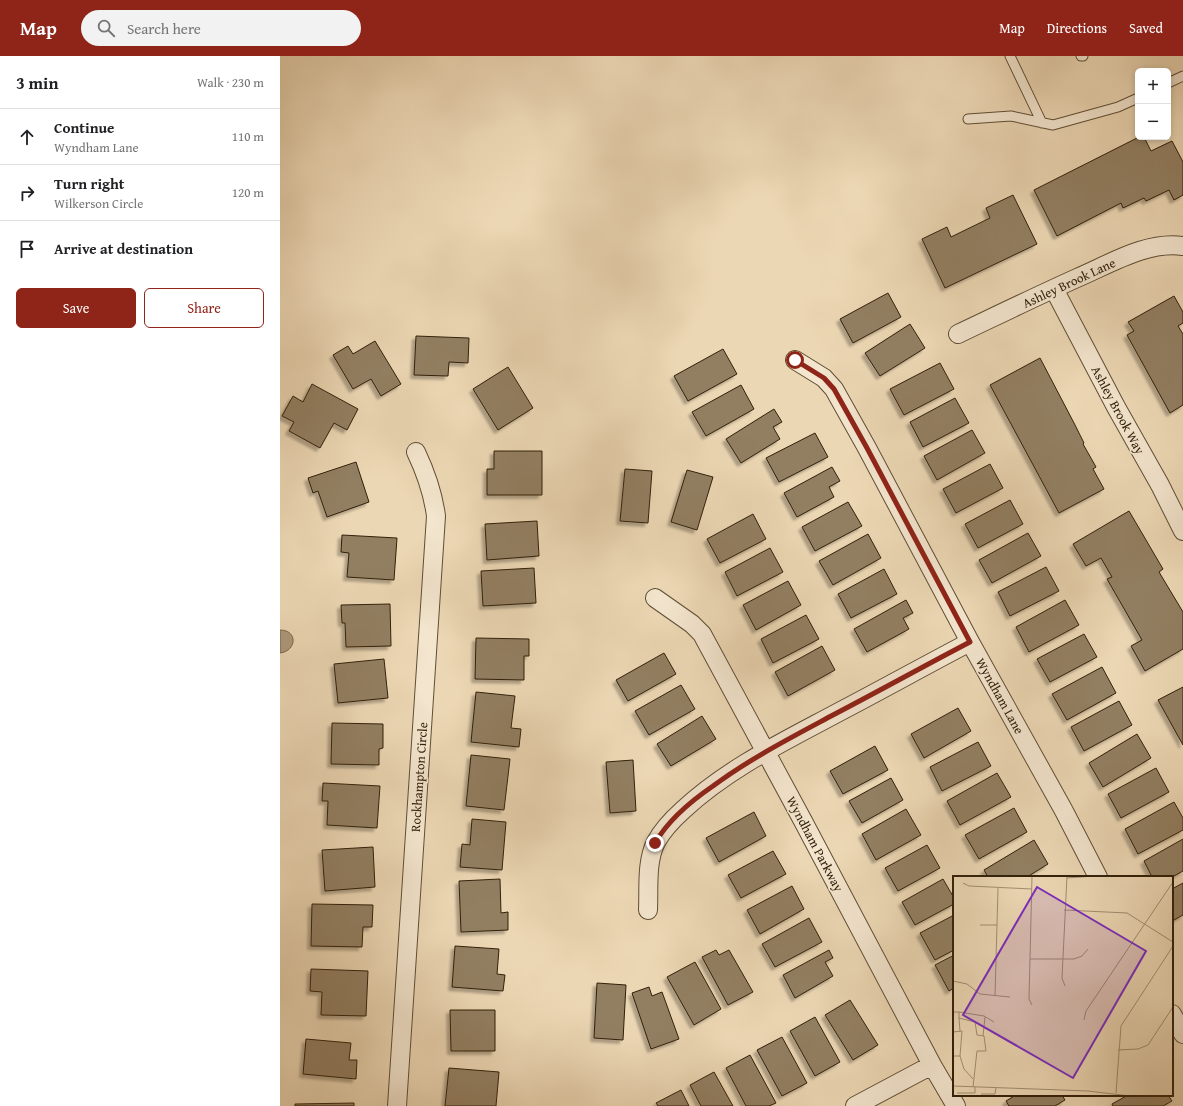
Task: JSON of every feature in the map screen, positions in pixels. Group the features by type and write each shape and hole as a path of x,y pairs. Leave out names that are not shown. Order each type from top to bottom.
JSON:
{"street":[{"name":"Ashley Brook Lane","path":"958,334 1054,288 1132,254 1156,246 1183,246"},
{"name":"Ashley Brook Way","path":"1054,288 1116,407 1160,485 1183,531"},
{"name":"Wyndham Lane","path":"795,360 824,378 834,389 970,642 1064,811 1097,876"},
{"name":"Rockhampton Circle","path":"397,1106 436,516 428,479 416,452"},
{"name":"Wyndham Parkway","path":"655,598 692,624 702,634 807,828 932,1065 956,1106"},
{"path":"648,910 649,865 653,848 662,832 695,798 726,776 765,752 970,642"},
{"path":"1173,1016 1183,1034"},
{"path":"855,1106 932,1065"}],"lane":[{"path":"1010,56 1042,123"},
{"path":"1171,82 1183,76"},
{"path":"968,119 1011,116 1053,125 1118,107 1135,99"}],"shaded area":[{"path":"280,630 290,633 293,641 290,649 280,653"}],"building":[{"path":"1135,139 1146,140 1151,151 1172,141 1183,162 1183,195 1174,200 1169,190 1146,201 1144,198 1123,208 1121,203 1057,236 1034,190"},
{"path":"1013,195 1037,244 945,288 922,239 947,227 951,237 990,218 986,208"},
{"path":"888,293 901,317 853,343 840,319"},
{"path":"1174,296 1183,312 1183,323 1178,326 1183,334 1183,405 1170,413 1127,335 1134,331 1128,322"},
{"path":"910,324 925,348 880,376 865,353"},
{"path":"416,336 469,338 468,363 449,362 448,376 414,375"},
{"path":"375,341 401,384 381,396 371,379 353,389 333,355 348,346 353,354"},
{"path":"723,349 737,374 688,401 674,376"},
{"path":"1040,358 1096,467 1093,469 1104,489 1059,513 990,385"},
{"path":"940,363 954,389 904,415 890,389"},
{"path":"508,367 533,408 498,430 473,389"},
{"path":"312,384 358,409 347,430 334,423 320,448 289,431 294,422 282,416 293,396 303,402"},
{"path":"741,385 754,409 706,436 692,412"},
{"path":"955,398 969,423 923,447 910,422"},
{"path":"774,409 782,422 773,427 780,439 741,463 726,439"},
{"path":"972,430 985,453 937,480 924,456"},
{"path":"815,433 828,457 779,482 766,458"},
{"path":"494,451 542,451 542,495 487,495 487,469 494,469"},
{"path":"356,462 369,502 327,517 318,491 313,493 308,478"},
{"path":"990,464 1003,488 956,513 943,489"},
{"path":"832,467 840,481 829,487 834,497 797,517 784,493"},
{"path":"625,469 652,471 648,523 620,521"},
{"path":"687,470 713,477 697,530 671,522"},
{"path":"1010,500 1023,524 978,548 965,524"},
{"path":"848,502 862,526 815,551 802,527"},
{"path":"1129,511 1163,569 1159,572 1183,612 1183,649 1145,671 1131,646 1142,640 1107,579 1112,577 1101,558 1086,566 1073,544"},
{"path":"753,514 766,539 720,563 707,539"},
{"path":"537,521 539,556 487,560 485,524"},
{"path":"1028,533 1041,556 992,583 979,560"},
{"path":"868,534 881,558 833,585 819,561"},
{"path":"342,535 397,538 394,580 347,577 349,553 341,552"},
{"path":"770,548 783,572 737,596 725,572"},
{"path":"1046,567 1059,591 1010,616 998,592"},
{"path":"534,568 536,603 483,606 481,571"},
{"path":"884,569 897,594 851,618 838,594"},
{"path":"788,581 801,605 756,630 743,605"},
{"path":"906,600 913,613 903,618 909,629 867,652 854,629"},
{"path":"1065,600 1079,625 1029,652 1016,627"},
{"path":"390,604 391,646 346,647 345,623 342,623 341,605"},
{"path":"806,615 819,639 773,663 761,639"},
{"path":"1084,634 1097,657 1050,682 1037,659"},
{"path":"476,638 529,639 529,656 524,656 524,680 475,679"},
{"path":"822,646 835,670 788,696 775,672"},
{"path":"664,653 676,674 628,701 616,680"},
{"path":"384,659 388,698 338,703 334,664"},
{"path":"1102,667 1116,693 1067,720 1052,694"},
{"path":"681,685 695,709 649,735 635,711"},
{"path":"1183,687 1183,745 1158,700"},
{"path":"476,692 515,696 511,728 521,729 519,747 471,742"},
{"path":"1119,701 1132,725 1084,751 1071,727"},
{"path":"958,708 971,731 924,758 911,734"},
{"path":"702,716 716,739 671,766 657,744"},
{"path":"332,723 383,724 383,748 379,749 379,765 331,764"},
{"path":"1137,734 1151,758 1103,787 1089,763"},
{"path":"978,742 991,766 942,791 930,767"},
{"path":"875,746 888,770 843,794 830,771"},
{"path":"471,755 510,759 504,810 466,806"},
{"path":"633,760 636,811 610,813 606,762"},
{"path":"1156,768 1169,792 1121,818 1108,794"},
{"path":"997,773 1011,797 960,825 947,801"},
{"path":"891,778 903,800 862,823 849,801"},
{"path":"323,783 380,786 377,828 327,825 328,801 322,801"},
{"path":"1174,802 1183,818 1183,830 1138,854 1125,829"},
{"path":"1014,808 1027,832 979,859 965,835"},
{"path":"906,809 921,835 876,860 862,834"},
{"path":"754,812 766,836 719,862 706,838"},
{"path":"472,819 506,822 502,870 460,867 462,844 470,845"},
{"path":"1183,839 1183,871 1173,876 1152,876 1144,861"},
{"path":"1034,840 1048,864 1029,876 987,876 984,870"},
{"path":"927,845 940,868 898,891 885,868"},
{"path":"373,847 375,887 325,891 322,850"},
{"path":"773,851 786,874 741,898 728,875"},
{"path":"500,879 501,913 508,912 508,930 461,932 459,881"},
{"path":"943,879 953,896 953,905 915,925 902,902"},
{"path":"1183,883 1183,915 1174,920 1173,918 1173,888"},
{"path":"792,886 804,909 760,934 747,910"},
{"path":"312,904 373,905 372,927 363,927 362,947 311,946"},
{"path":"953,916 953,951 935,960 920,933"},
{"path":"809,918 822,942 775,967 762,944"},
{"path":"455,946 499,949 497,974 505,975 503,991 452,987"},
{"path":"716,950 719,955 729,950 753,992 728,1005 702,957"},
{"path":"829,950 833,958 825,962 833,976 795,998 783,975"},
{"path":"953,956 953,989 949,991 935,965"},
{"path":"695,962 721,1009 694,1025 667,977"},
{"path":"311,969 368,971 366,1016 321,1015 322,992 310,991"},
{"path":"597,983 626,985 623,1040 594,1038"},
{"path":"649,987 652,996 662,992 679,1039 651,1049 632,993"},
{"path":"850,1000 878,1045 853,1060 825,1015"},
{"path":"450,1010 495,1010 495,1051 451,1051"},
{"path":"815,1017 840,1062 815,1076 790,1031"},
{"path":"782,1037 807,1083 782,1096 757,1050"},
{"path":"306,1039 351,1043 349,1060 357,1060 356,1079 303,1074"},
{"path":"750,1055 776,1103 769,1106 746,1106 726,1068"},
{"path":"449,1068 499,1072 496,1106 445,1106"},
{"path":"714,1072 733,1106 701,1106 690,1085"},
{"path":"681,1090 689,1106 658,1106 656,1103"},
{"path":"1014,1096 1063,1096 1065,1100 1055,1106 1009,1106 1006,1101"},
{"path":"1126,1096 1169,1096 1172,1101 1163,1106 1113,1106 1112,1104"},
{"path":"354,1103 354,1106 295,1106 295,1104"}],"route":[{"path":"655,843 673,819 695,798 726,776 765,752 970,642 834,389 824,378 795,360"}]}
